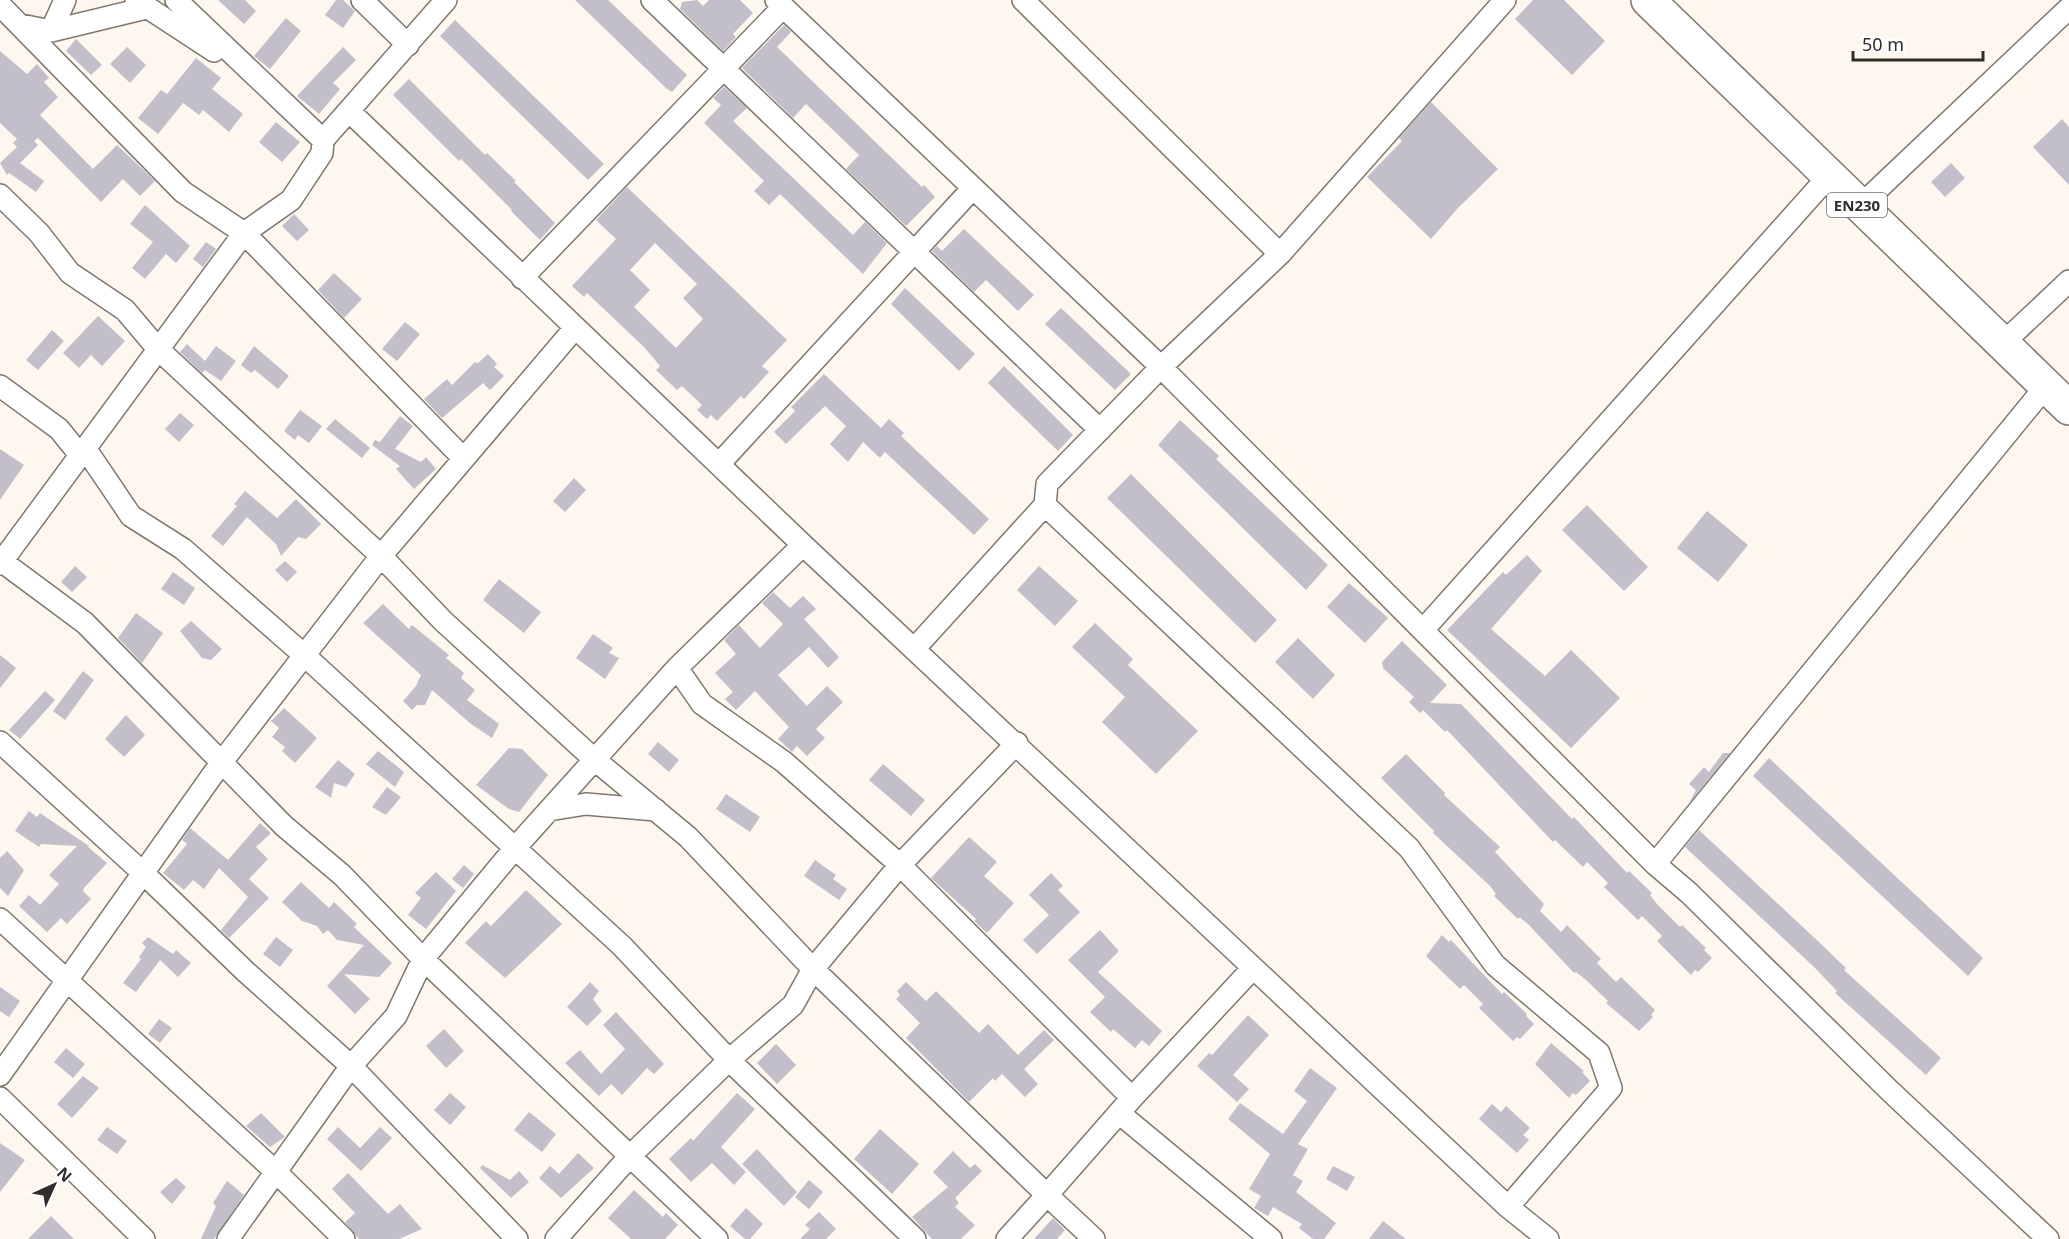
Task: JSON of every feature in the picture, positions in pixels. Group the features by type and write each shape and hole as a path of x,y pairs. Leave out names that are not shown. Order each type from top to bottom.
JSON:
{"main road":[{"name":"EN230","path":"1648,0 1828,177 2058,397"}],"street":[{"path":"51,31 65,0"},
{"path":"176,0 323,140"},
{"path":"362,0 408,45"},
{"path":"446,0 323,140 322,153 291,200 244,233 0,562 85,623 284,826 342,875 423,959 717,1239"},
{"path":"652,0 1100,430"},
{"path":"1023,0 1280,254"},
{"path":"915,648 1045,505 1047,484 1161,367 1280,254 1505,0"},
{"path":"21,24 51,31 141,3 166,18 235,69 264,85"},
{"path":"522,278 724,69 779,4 1161,367 1655,864 1689,893 1890,1091 2048,1239"},
{"path":"0,5 183,192 244,233 463,458"},
{"path":"1859,207 2069,8"},
{"path":"349,111 803,545 1017,743 1508,1207 1548,1239"},
{"path":"1423,630 1828,177"},
{"path":"719,464 974,189"},
{"path":"0,195 39,233 70,273 124,310 158,349 381,556 443,621 595,759 688,837 813,969 1094,1239"},
{"path":"2002,344 2069,281"},
{"path":"0,1075 66,978 221,763 381,556 575,328"},
{"path":"0,386 59,429 82,452 131,516 183,549 622,946 729,1060 915,1239"},
{"path":"1655,864 2058,397"},
{"path":"1045,505 1409,848 1495,964 1599,1053 1611,1088 1508,1207"},
{"path":"228,1239 351,1066 396,1016 423,959 515,848 677,668 803,545"},
{"path":"677,668 702,705 784,762 900,865 1125,1105 1271,1239"},
{"path":"0,742 246,972 351,1066 517,1239"},
{"path":"556,1239 630,1156 729,1060 793,1005 813,969 900,865 1017,743"},
{"path":"549,810 586,804 656,810"},
{"path":"0,919 275,1171 344,1239"},
{"path":"1007,1239 1125,1105 1253,968"},
{"path":"0,1098 144,1239"}],"building":[{"path":"218,0 245,0 256,11 244,24"},
{"path":"336,0 343,0 355,11 343,28 325,15"},
{"path":"575,0 608,0 687,75 672,92 666,88"},
{"path":"697,0 703,6 709,0 740,0 753,13 733,34 736,37 723,51 680,9 682,2"},
{"path":"1533,0 1564,0 1605,41 1572,75 1515,19"},
{"path":"286,18 301,31 270,69 254,56"},
{"path":"455,20 604,164 588,180 440,36"},
{"path":"784,25 791,32 777,47 935,197 906,226 846,169 859,155 806,104 793,118 742,68"},
{"path":"76,39 102,65 91,75 66,51"},
{"path":"127,47 146,65 130,83 110,64"},
{"path":"343,47 356,60 333,83 340,89 319,114 297,96"},
{"path":"0,51 27,74 37,64 49,78 44,82 58,97 40,115 93,169 117,145 155,181 140,196 123,179 101,202 38,138 34,141 38,145 20,163 44,181 36,192 9,173 7,175 0,163 17,147 13,143 17,139 0,123"},
{"path":"196,58 221,78 212,89 243,114 229,132 203,110 199,115 183,103 158,134 138,118 161,90 167,94"},
{"path":"409,79 485,155 487,153 516,181 514,182 555,223 540,240 461,159 459,161 393,95"},
{"path":"724,87 747,108 733,121 853,235 865,222 887,243 863,274 780,194 769,205 754,191 764,181 704,123 721,105 713,98"},
{"path":"1431,102 1498,169 1458,208 1431,239 1367,177 1402,141 1399,138"},
{"path":"2062,119 2069,127 2069,185 2033,147"},
{"path":"276,122 300,142 282,162 259,142"},
{"path":"1951,163 1965,178 1945,197 1931,182"},
{"path":"627,187 787,340 762,366 769,372 744,399 741,396 717,421 711,415 707,419 697,410 702,405 682,386 677,390 656,370 660,366 644,347 587,293 584,297 572,286 616,239 596,220","holes":["655,243 697,284 683,298 703,319 676,348 634,307 650,290 630,270"]},
{"path":"145,205 190,246 176,263 166,254 145,279 132,268 153,242 130,224"},
{"path":"294,214 309,230 297,241 282,226"},
{"path":"964,229 1034,295 1018,311 986,280 974,292 932,251 937,246 942,251"},
{"path":"206,242 216,249 203,267 193,259"},
{"path":"334,273 362,299 344,318 318,290"},
{"path":"905,288 975,354 959,371 891,304"},
{"path":"1061,308 1131,374 1115,390 1045,324"},
{"path":"98,316 125,341 102,366 91,355 79,368 63,353"},
{"path":"405,322 420,334 397,361 382,349"},
{"path":"52,330 64,341 38,370 26,360"},
{"path":"187,344 205,361 216,346 236,361 221,381 205,370 202,373 180,352"},
{"path":"254,346 289,376 278,389 255,370 251,373 241,365"},
{"path":"488,354 497,364 494,367 504,376 490,390 483,383 442,418 424,399 447,379 452,385 475,362 478,363"},
{"path":"1004,366 1073,435 1058,451 988,383"},
{"path":"824,374 881,428 889,419 904,433 901,436 989,519 974,535 885,452 880,458 863,442 848,462 830,444 846,426 825,406 786,444 774,432 795,411 791,407"},
{"path":"300,410 322,426 309,443 298,435 295,440 284,431"},
{"path":"180,413 194,425 179,442 165,429"},
{"path":"400,416 413,426 395,449 421,462 426,457 436,469 414,489 396,469 400,466 372,445 375,440 380,442"},
{"path":"335,419 370,448 362,458 326,429"},
{"path":"1180,420 1219,456 1216,459 1328,565 1306,590 1158,445"},
{"path":"0,449 24,465 0,500"},
{"path":"1131,474 1277,620 1255,643 1107,498"},
{"path":"574,478 586,490 565,512 553,501"},
{"path":"245,491 277,518 296,499 321,524 306,539 298,537 281,556 276,544 247,517 223,546 211,536 237,506 234,504"},
{"path":"1587,505 1648,567 1624,591 1562,530"},
{"path":"1707,511 1748,545 1718,582 1677,548"},
{"path":"1527,555 1542,571 1491,629 1545,676 1571,650 1620,698 1571,748 1447,630 1503,572 1506,575"},
{"path":"285,561 297,572 287,582 275,570"},
{"path":"75,566 87,577 72,592 61,582"},
{"path":"1039,566 1078,601 1055,626 1017,590"},
{"path":"173,572 195,588 184,605 161,589"},
{"path":"499,579 541,612 524,633 483,600"},
{"path":"1349,583 1388,618 1365,643 1327,607"},
{"path":"773,592 790,608 803,596 816,609 804,619 839,657 828,668 809,647 778,675 807,706 827,686 843,702 816,729 825,738 807,756 797,746 792,752 778,739 789,727 755,691 736,710 725,699 733,692 715,673 736,654 724,640 739,625 760,648 783,624 762,603"},
{"path":"383,604 409,629 412,625 449,655 446,658 464,673 461,678 475,690 467,700 499,724 492,738 471,724 432,690 425,705 417,705 412,710 403,701 416,686 421,675 363,623"},
{"path":"136,613 163,633 142,663 118,638"},
{"path":"191,621 222,649 211,660 202,658 180,631"},
{"path":"1095,623 1133,659 1128,665 1198,731 1156,774 1102,722 1125,697 1072,647"},
{"path":"593,634 613,648 609,653 619,658 605,679 576,658"},
{"path":"1298,638 1335,675 1313,699 1275,662"},
{"path":"1402,641 1447,685 1430,703 1461,704 1572,819 1574,817 1627,873 1629,871 1652,893 1650,895 1657,904 1680,927 1682,925 1706,948 1704,950 1712,958 1698,972 1695,970 1691,975 1657,941 1662,936 1642,916 1638,920 1604,887 1608,883 1587,862 1583,867 1555,840 1553,842 1447,730 1445,732 1423,710 1420,713 1409,702 1414,697 1383,668 1382,662"},
{"path":"0,655 16,668 0,688"},
{"path":"83,671 94,680 65,720 53,711"},
{"path":"45,691 55,700 20,739 9,730"},
{"path":"284,708 317,738 295,763 282,751 285,747 272,737 279,728 271,721"},
{"path":"126,715 145,735 124,757 105,739"},
{"path":"658,742 679,760 669,772 648,754"},
{"path":"509,748 522,749 548,775 519,812 509,809 476,785"},
{"path":"378,751 404,772 395,787 366,764"},
{"path":"1723,753 1730,753 1689,803 1696,790 1689,784 1704,767 1709,772"},
{"path":"1406,754 1445,793 1444,795 1500,847 1495,852 1544,904 1540,911 1561,932 1567,925 1601,959 1597,963 1616,982 1621,977 1655,1010 1651,1015 1653,1017 1639,1031 1606,1003 1608,1001 1585,979 1576,972 1574,973 1528,924 1519,917 1518,919 1494,896 1496,894 1490,886 1433,833 1434,831 1381,778"},
{"path":"1769,758 1983,958 1968,976 1753,776"},
{"path":"338,760 355,774 346,787 334,783 331,798 315,787"},
{"path":"883,764 925,800 911,816 869,780"},
{"path":"387,787 401,797 386,815 372,807"},
{"path":"726,794 760,817 750,832 716,809"},
{"path":"29,811 37,817 40,813 89,846 87,846 107,863 84,888 83,891 91,899 67,924 61,918 47,932 19,906 29,895 40,905 59,884 49,875 77,846 41,844 39,847 15,831"},
{"path":"260,823 271,833 256,847 268,859 249,879 269,898 229,938 221,930 248,897 219,868 204,889 193,880 184,890 163,873 187,844 182,840 190,828 228,860"},
{"path":"1699,830 1846,968 1844,970 1941,1058 1926,1075 1835,993 1837,991 1814,967 1685,847"},
{"path":"969,837 997,862 984,876 1014,903 987,933 974,921 976,919 931,878"},
{"path":"7,851 24,870 8,896 0,888 0,858"},
{"path":"815,860 836,875 833,879 847,889 839,900 804,876"},
{"path":"464,865 474,874 463,888 452,879"},
{"path":"436,872 456,891 426,929 408,915 421,898 415,893"},
{"path":"1051,873 1063,886 1058,890 1080,912 1037,954 1023,940 1049,915 1029,895"},
{"path":"301,882 329,908 334,902 357,924 354,927 392,963 379,977 344,974 370,999 355,1014 327,986 364,945 337,940 328,930 323,934 317,926 302,921 282,902"},
{"path":"526,890 562,924 505,978 465,943 486,921 491,926"},
{"path":"1100,930 1119,951 1098,972 1162,1031 1149,1046 1142,1040 1135,1048 1113,1029 1111,1032 1090,1012 1105,997 1068,960"},
{"path":"1442,935 1449,942 1451,940 1502,994 1504,992 1527,1014 1526,1016 1534,1024 1520,1039 1517,1037 1513,1041 1479,1008 1483,1004 1464,985 1460,989 1426,956"},
{"path":"148,937 173,954 176,950 191,963 178,977 160,960 136,992 123,983 141,959 139,957 146,947 142,943"},
{"path":"276,937 293,950 280,967 263,954"},
{"path":"590,982 599,991 593,999 602,1011 587,1026 567,1007"},
{"path":"906,982 926,1001 936,991 979,1033 988,1024 1018,1055 1044,1030 1054,1040 1024,1069 1038,1084 1025,1097 1002,1074 995,1081 993,1078 969,1102 906,1038 920,1023 896,999 900,995 897,991"},
{"path":"0,987 20,1001 9,1017 0,1011"},
{"path":"616,1012 664,1064 654,1074 647,1068 622,1095 611,1084 599,1096 565,1063 580,1050 601,1074 625,1049 603,1025"},
{"path":"1248,1015 1269,1035 1233,1075 1249,1089 1237,1102 1197,1066 1209,1053 1212,1055"},
{"path":"159,1019 172,1028 160,1043 148,1034"},
{"path":"444,1029 464,1051 446,1068 426,1046"},
{"path":"1551,1043 1584,1071 1582,1072 1590,1081 1576,1095 1573,1093 1569,1098 1535,1064"},
{"path":"776,1044 796,1065 777,1084 757,1063"},
{"path":"66,1048 85,1064 73,1078 54,1062"},
{"path":"1310,1068 1337,1088 1298,1144 1308,1149 1293,1175 1303,1181 1296,1192 1336,1223 1324,1239 1313,1239 1299,1228 1302,1224 1273,1207 1268,1216 1254,1208 1261,1196 1249,1189 1270,1154 1228,1119 1240,1103 1283,1134 1307,1101 1294,1091"},
{"path":"83,1076 99,1088 72,1118 57,1104"},
{"path":"450,1093 466,1107 450,1125 434,1110"},
{"path":"737,1093 755,1109 721,1147 746,1172 734,1185 712,1163 691,1182 669,1159 691,1138 693,1141"},
{"path":"1492,1104 1501,1112 1506,1106 1530,1128 1523,1135 1529,1140 1517,1153 1479,1119"},
{"path":"529,1112 556,1134 542,1152 514,1130"},
{"path":"261,1113 285,1137 270,1147 246,1126"},
{"path":"107,1127 127,1141 117,1154 97,1140"},
{"path":"338,1127 360,1148 380,1127 392,1138 361,1171 327,1139"},
{"path":"880,1129 919,1164 892,1194 854,1159"},
{"path":"0,1143 25,1160 0,1192"},
{"path":"757,1149 797,1192 784,1206 742,1164"},
{"path":"953,1151 970,1168 975,1164 982,1171 955,1198 959,1203 955,1207 975,1225 961,1239 932,1239 912,1217 948,1187 933,1172"},
{"path":"578,1153 594,1168 561,1198 539,1178 550,1166 559,1174"},
{"path":"482,1165 510,1180 519,1171 529,1182 511,1198 480,1168"},
{"path":"1333,1166 1355,1177 1347,1191 1326,1179"},
{"path":"348,1173 388,1214 400,1204 422,1229 399,1239 359,1239 345,1222 355,1213 332,1189"},
{"path":"176,1178 186,1187 172,1204 160,1192"},
{"path":"809,1180 823,1192 809,1209 795,1197"},
{"path":"227,1181 244,1195 214,1239 201,1239 216,1206 213,1203"},
{"path":"634,1190 663,1217 666,1213 678,1225 665,1239 631,1239 608,1218"},
{"path":"746,1208 763,1224 750,1239 745,1239 730,1226"},
{"path":"819,1212 836,1229 826,1239 800,1239 810,1229 805,1225"},
{"path":"51,1216 74,1239 28,1239"},
{"path":"1053,1218 1065,1230 1057,1239 1034,1239"},
{"path":"1383,1221 1406,1239 1369,1239"}]}
